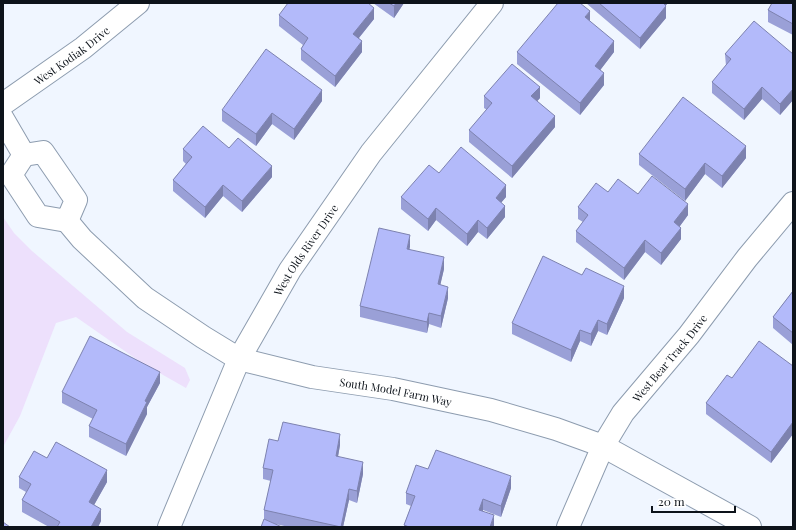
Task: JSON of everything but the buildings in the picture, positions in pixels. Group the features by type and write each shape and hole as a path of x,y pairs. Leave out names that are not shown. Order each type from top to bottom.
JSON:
{"street":[{"name":"West Kodiak Drive","path":"3,104 83,48 138,3"},
{"name":"West Olds River Drive","path":"169,527 239,359 290,270 371,153 492,3"},
{"path":"3,118 24,155"},
{"path":"42,152 76,200 66,221 38,216 11,175 24,155 42,152"},
{"name":"West Bear Track Drive","path":"568,527 603,446 623,413 689,335 747,258 793,204"},
{"name":"South Model Farm Way","path":"66,221 82,239 145,298 239,359 312,377 393,389 491,410 556,429 603,446 750,527"}],"shaded area":[{"path":"3,217 14,233 32,251 127,332 185,368 190,380 186,388 142,363 76,317 56,323 20,416 3,447"}]}
